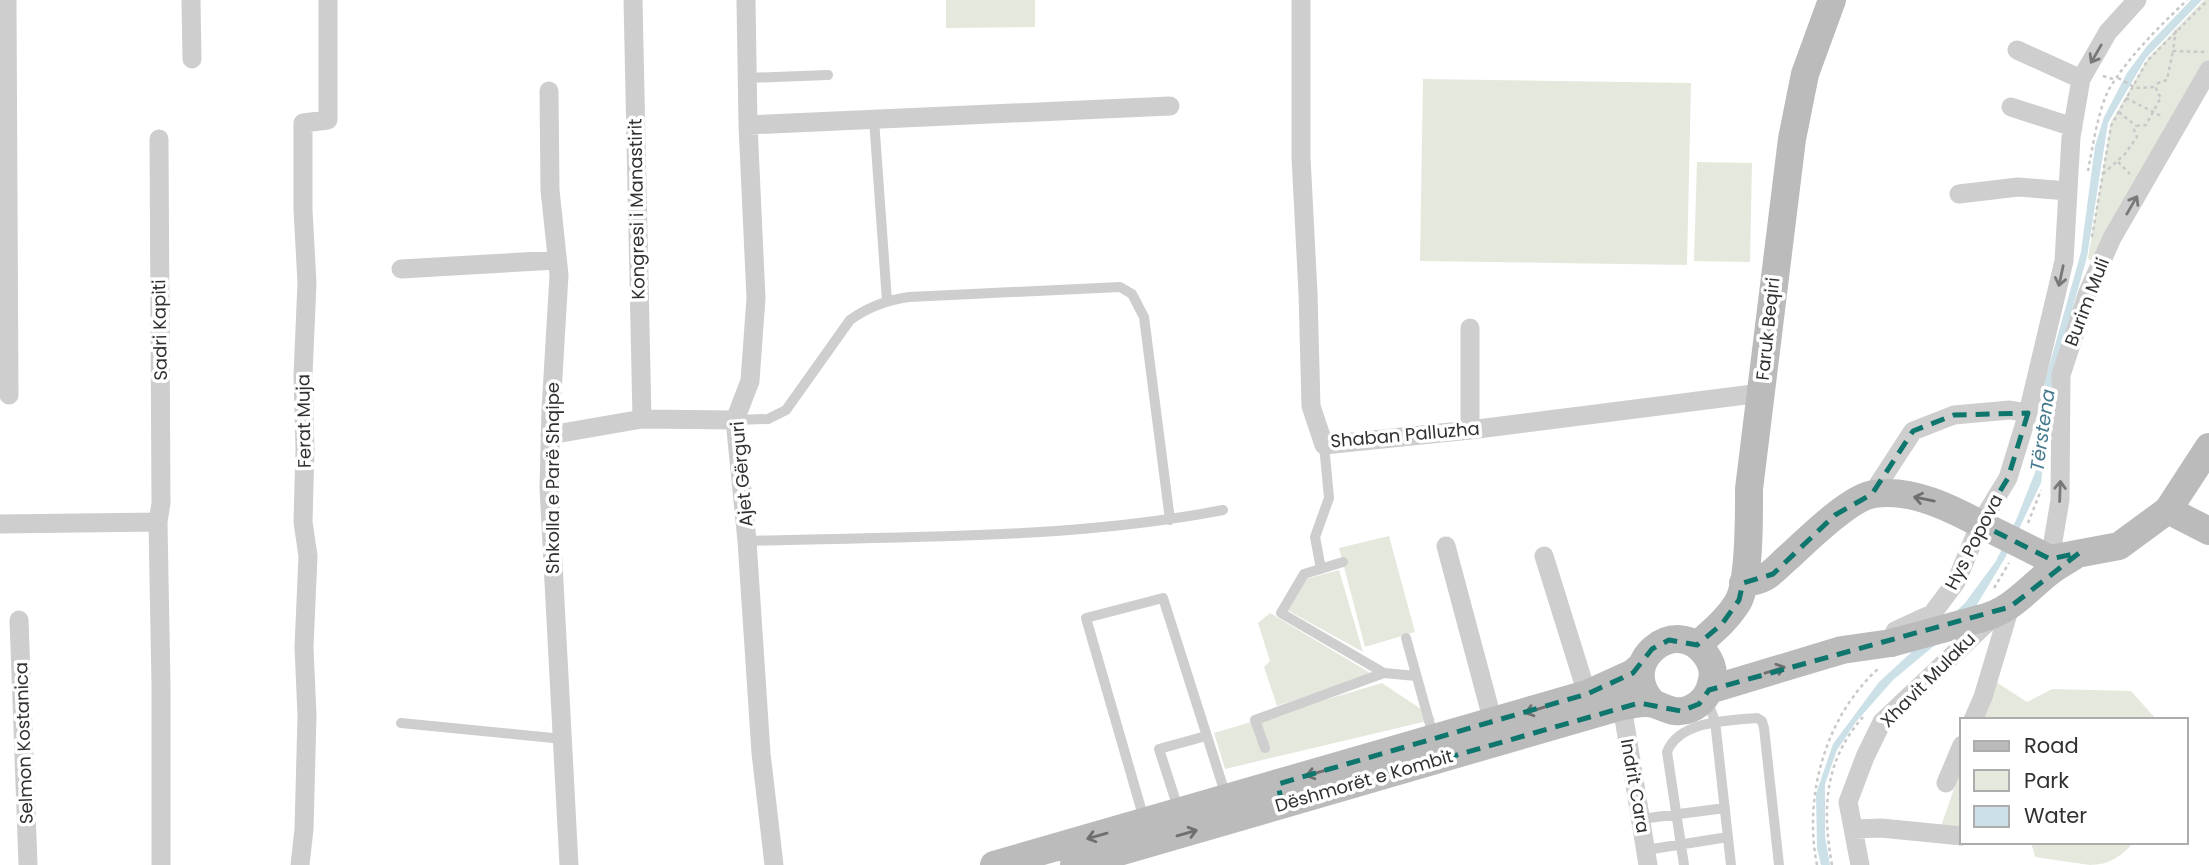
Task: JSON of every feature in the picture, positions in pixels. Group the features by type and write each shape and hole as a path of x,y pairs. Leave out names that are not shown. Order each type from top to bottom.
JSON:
{"street":[{"path":"7,0 9,395"},
{"path":"191,0 192,59"},
{"name":"Ferat Muja","path":"300,865 304,828 307,716 304,647 308,556 303,522 303,375 307,284 303,211 303,123 328,120 328,0"},
{"name":"Kongresi i Manastirit","path":"633,0 642,419"},
{"name":"Ajet Gërguri","path":"746,0 748,125 756,298 750,381 735,419 747,541 761,753 774,865"},
{"name":"Shaban Palluzha","path":"1301,0 1301,157 1311,406 1324,445 1470,430 1761,393"},
{"name":"Faruk Beqiri","path":"1697,645 1722,624 1739,600 1743,583 1747,555 1749,489 1792,139 1805,74 1832,0"},
{"name":"Hys Popova","path":"1842,650 1860,639 1896,631 1932,614 1956,582 2008,478 2028,413 2064,261 2073,127 2081,79 2108,32 2137,0"},
{"path":"2017,50 2081,79"},
{"name":"Burim Muli","path":"2042,555 2060,500 2061,375 2088,292 2112,239 2209,70"},
{"name":"Shkolla e Parë Shqipe","path":"549,91 551,190 559,275 550,435 552,566 569,865"},
{"path":"748,125 1170,106"},
{"path":"2011,107 2073,127"},
{"name":"Sadri Kapiti","path":"159,139 161,865"},
{"path":"1959,194 2018,187 2068,191"},
{"path":"401,269 557,260"},
{"path":"1470,328 1470,430"},
{"path":"1743,583 1764,579 1773,574 1835,515 1872,494 1913,431 1954,415 2010,410 2028,413"},
{"path":"550,435 642,419 735,419"},
{"path":"1872,494 1929,499 2042,555 2079,552 2119,546 2168,510 2207,453"},
{"path":"2168,510 2209,531"},
{"path":"0,524 158,522"},
{"path":"1446,546 1493,722"},
{"path":"1710,703 1713,677 1711,663 1697,645 1688,641 1669,640 1652,649 1640,674 1643,690 1654,704 1672,711 1681,711 1710,703 1842,650 1886,654 1994,614 2079,552"},
{"path":"1747,555 1764,567 1781,564"},
{"path":"1544,556 1587,694"},
{"path":"1974,718 1983,697 1994,614"},
{"name":"Xhavit Mulaku","path":"1860,865 1848,802 1882,722 1994,614"},
{"name":"Selmon Kostanica","path":"19,620 28,865"},
{"name":"Dëshmorët e Kombit","path":"1452,741 1493,722 1587,694 1633,673 1642,665"},
{"name":"Dëshmorët e Kombit","path":"1089,863 1280,795 1452,741 1622,706 1654,704"},
{"name":"Indrit Cara","path":"1622,706 1647,858"},
{"path":"1946,783 1960,750"},
{"name":"Dëshmorët e Kombit","path":"994,865 1227,799 1280,795"},
{"path":"1853,829 1881,828 1960,836"}],"lane":[{"path":"747,78 828,75"},
{"path":"874,119 887,300"},
{"path":"735,419 768,419 786,410 850,320 862,311 887,300 1120,287 1132,294 1144,317 1170,520"},
{"path":"1321,569 1315,537 1329,498 1324,445"},
{"path":"747,541 1024,533 1170,520 1223,510"},
{"path":"1343,562 1304,574 1281,613 1384,674"},
{"path":"1145,823 1086,618 1163,598 1227,799"},
{"path":"1406,638 1416,676 1452,741"},
{"path":"1265,748 1255,720 1384,674 1416,676"},
{"path":"1710,703 1731,865"},
{"path":"1684,865 1667,752 1671,743 1710,703"},
{"path":"1710,703 1762,721 1779,865"},
{"path":"401,723 563,739"},
{"path":"1180,813 1159,749 1206,736"},
{"path":"1641,819 1725,808"},
{"path":"1647,858 1681,844 1728,837"}],"path":[{"path":"2088,173 2099,118 2109,88 2119,79 2143,44 2187,0"},
{"path":"2119,79 2146,89 2156,87 2158,83 2167,80 2176,30"},
{"path":"2174,51 2209,52"},
{"path":"2118,112 2136,126 2146,125 2161,97 2156,92 2156,87"},
{"path":"2126,98 2154,112"},
{"path":"2102,175 2125,155 2137,137 2134,130 2136,126"},
{"path":"1817,865 1811,814 1815,785 1840,717 1862,683 1886,654"}],"highlighted area":[{"path":"2028,413 2008,478 1980,524 2050,559 2079,553 2010,607 1709,690 1699,704 1681,711 1639,703 1282,805 1278,784 1587,694 1633,673 1652,649 1669,640 1697,645 1722,624 1739,600 1743,583 1773,574 1835,515 1872,494 1913,431 1954,415"}],"green space":[{"path":"946,0 1035,0 1035,27 946,28"},
{"path":"2204,0 2209,0 2209,65 2098,266 2088,258 2111,122 2148,58"},
{"path":"1423,79 1691,83 1687,265 1420,261"},
{"path":"1697,162 1752,163 1750,262 1694,261"},
{"path":"1389,536 1415,632 1365,647 1339,548"},
{"path":"1339,570 1363,652 1287,610 1306,579"},
{"path":"1270,613 1372,674 1277,706 1264,667 1270,661 1258,623"},
{"path":"1993,680 2027,702 2052,689 2131,691 2155,718 1980,718"},
{"path":"1382,683 1436,719 1225,769 1214,733"},
{"path":"1960,772 1960,828 1940,829"},
{"path":"2032,844 2132,844 2115,859 2090,865 2035,857"}],"water":[{"name":"Tërstena","path":"2191,0 2202,0 2146,58 2108,123 2087,257 2052,381 2041,483 2005,558 1970,616 1893,680 1856,722 1837,750 1825,784 1825,836 1830,865 1821,865 1817,848 1816,794 1833,744 1879,682 1965,603 1996,561 2017,518 2038,465 2045,381 2081,252 2095,146 2104,117 2127,73 2147,46"}]}
